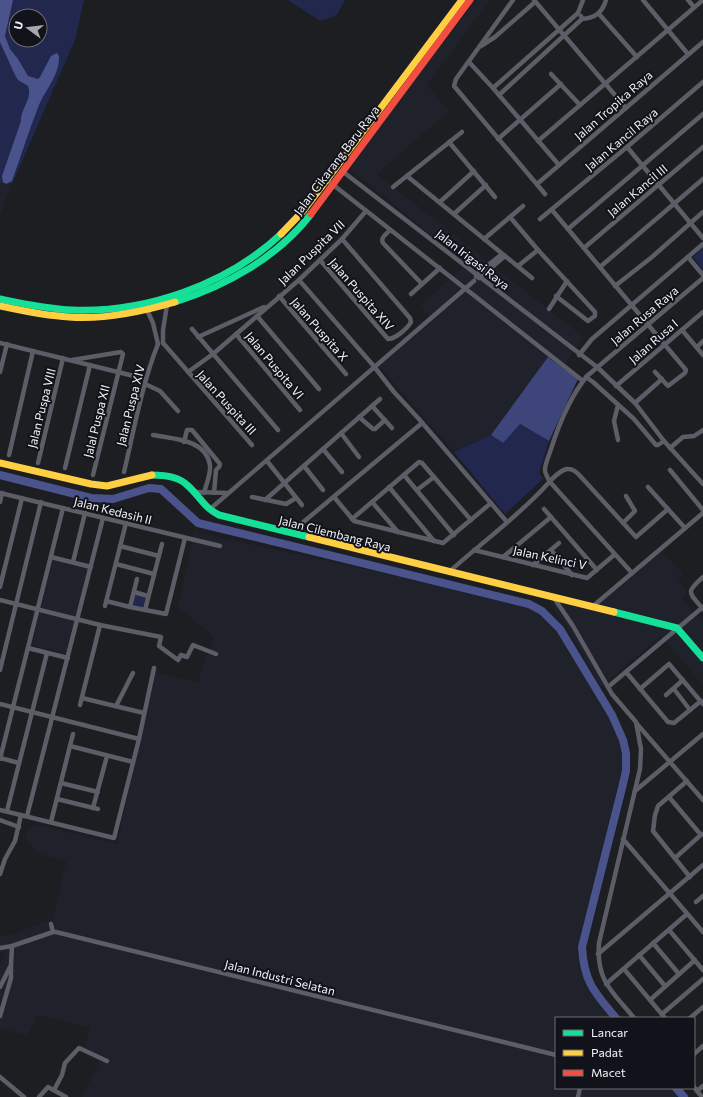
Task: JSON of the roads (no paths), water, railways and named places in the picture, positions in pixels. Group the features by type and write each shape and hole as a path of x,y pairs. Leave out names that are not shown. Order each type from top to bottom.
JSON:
{"main road":[{"name":"Jalan Cikarang Baru Raya","path":"0,306 63,317 96,318 147,310 167,305 200,294 240,273 280,245 309,216 325,195 330,182 339,169 462,0"},
{"name":"Jalan Cikarang Baru Raya","path":"339,169 470,0"},
{"name":"Jalan Cikarang Baru Raya","path":"0,299 12,303 61,311 94,311 136,306 173,296 201,286 237,267 275,240 304,210 320,189 330,182"},
{"path":"320,189 325,195"},
{"name":"Jalan Cilembang Raya","path":"0,463 91,484 107,486 150,475 166,475 179,479 187,484 209,510 213,513 228,518 677,628"},
{"path":"677,628 703,658"}],"street":[{"path":"513,0 456,79 454,86 545,194"},
{"path":"493,88 578,14 583,0"},
{"path":"499,95 582,19 591,18 599,14 606,0"},
{"path":"643,0 688,54"},
{"path":"688,0 694,7"},
{"path":"538,141 703,0"},
{"path":"480,47 496,37 534,1 626,108"},
{"path":"578,14 582,19"},
{"path":"599,14 637,57"},
{"name":"Jalan Tropika Raya","path":"537,184 703,42"},
{"path":"469,62 559,165"},
{"path":"551,74 580,105"},
{"name":"Jalan Kancil Raya","path":"540,219 703,83"},
{"path":"498,139 561,84"},
{"path":"568,229 703,114"},
{"path":"393,187 462,132"},
{"path":"450,142 495,197"},
{"path":"627,147 703,238"},
{"name":"Jalan Kancil III","path":"584,248 703,147"},
{"name":"Jalan Irigasi Raya","path":"339,169 579,355 597,367 635,403 664,441 703,484"},
{"path":"440,202 474,171"},
{"path":"407,176 532,278"},
{"path":"600,267 703,179"},
{"path":"330,182 466,288 585,378 593,382 634,420 656,445 664,441"},
{"path":"454,214 486,185"},
{"path":"484,239 523,206"},
{"path":"552,210 686,370 685,373 669,386 667,386 655,372"},
{"name":"Jalan Puspita VII","path":"188,372 213,354 299,280 342,239 366,211"},
{"path":"615,286 652,257 703,212"},
{"path":"510,217 595,312 595,316 588,321 556,296"},
{"path":"390,230 383,237 383,243 422,284"},
{"name":"Jalan Puspita XIV","path":"320,260 388,339 390,340 408,326 411,322 410,318 342,239"},
{"path":"579,355 592,339 703,244"},
{"path":"518,266 538,250"},
{"path":"209,510 504,255"},
{"path":"688,258 703,277"},
{"path":"410,294 440,268"},
{"name":"Jalan Rusa Raya","path":"550,482 545,472 548,458 567,409 585,378 649,325 703,277"},
{"path":"299,280 507,522"},
{"path":"549,309 567,281"},
{"name":"Jalan Puspita X","path":"279,296 346,374"},
{"path":"160,343 167,305"},
{"name":"Jalan Puspita VII","path":"198,337 269,305"},
{"path":"147,310 160,343"},
{"name":"Jalan Rusa I","path":"616,386 703,312"},
{"path":"257,316 319,389"},
{"path":"192,330 278,430"},
{"path":"682,330 703,354"},
{"name":"Jalan Puspita VI","path":"236,334 300,410"},
{"path":"697,346 703,341"},
{"path":"0,343 72,360 146,381 160,391 178,411"},
{"name":"Jalan Puspita III","path":"160,343 188,372 252,445"},
{"name":"Jalan Puspa XIV","path":"124,472 152,359 160,343"},
{"path":"0,372 7,344"},
{"path":"9,455 33,351"},
{"name":"Jalal Puspa XII","path":"72,360 121,352 123,356 93,475"},
{"name":"Jalan Puspa VIII","path":"38,463 63,358"},
{"path":"65,468 90,365"},
{"path":"635,403 662,379"},
{"path":"265,500 380,399"},
{"path":"618,405 614,421 618,440"},
{"path":"372,406 392,428"},
{"path":"359,417 373,429 385,420"},
{"path":"301,524 422,423"},
{"path":"184,442 187,430 192,430 220,464 216,470 214,493"},
{"path":"670,448 683,437 694,436 703,430"},
{"path":"341,433 359,457"},
{"path":"153,436 198,446 208,459 210,465 204,493"},
{"path":"323,449 342,472"},
{"path":"267,461 302,506"},
{"path":"352,519 419,462 421,462 471,520"},
{"path":"304,466 323,490"},
{"path":"210,469 216,470"},
{"path":"449,572 533,499 563,470 569,469 575,471 636,537 668,509"},
{"path":"670,470 703,510"},
{"path":"404,475 454,535"},
{"path":"417,490 434,477"},
{"path":"550,482 614,555 632,573"},
{"path":"648,486 685,528"},
{"path":"389,487 434,541"},
{"path":"195,492 228,494"},
{"path":"0,502 1,493"},
{"name":"Jalan Kedasih II","path":"1,493 220,546"},
{"path":"623,523 635,511 626,496"},
{"path":"252,497 286,504 296,498"},
{"path":"334,497 354,521 443,543 491,503"},
{"path":"0,587 22,498"},
{"path":"0,670 41,502"},
{"path":"372,502 398,532"},
{"path":"19,763 0,758 63,508"},
{"path":"544,509 597,570"},
{"path":"73,562 85,513"},
{"path":"592,607 703,513"},
{"path":"504,557 550,517"},
{"path":"27,816 103,518"},
{"path":"105,606 126,523"},
{"path":"106,601 166,614 185,538"},
{"path":"533,565 559,543"},
{"path":"145,610 162,544"},
{"path":"120,546 159,556"},
{"name":"Jalan Kelinci V","path":"474,550 587,578 614,555"},
{"path":"551,550 572,575"},
{"path":"51,557 91,567"},
{"path":"116,564 154,574"},
{"path":"608,687 677,628 703,608 691,595 690,591 691,588 703,577"},
{"path":"130,607 137,579"},
{"path":"134,592 148,596"},
{"path":"554,598 608,687 703,800"},
{"path":"0,600 77,619 161,637 160,646 178,660 181,655 187,657 193,645 216,654"},
{"path":"80,705 100,624"},
{"path":"28,648 68,658"},
{"path":"7,811 47,653"},
{"path":"626,672 640,689 668,722 674,723 690,710 702,703 669,664 640,689"},
{"path":"0,810 114,838 139,739 154,668"},
{"path":"116,706 133,673"},
{"path":"666,695 683,680"},
{"path":"674,689 690,710"},
{"path":"82,698 144,713"},
{"path":"0,704 139,739"},
{"path":"633,1017 606,984 600,968 598,954 599,943 635,791 641,758 641,749 636,722"},
{"path":"51,822 73,734"},
{"path":"635,791 703,734"},
{"path":"70,746 133,762"},
{"path":"57,799 96,809 98,792 107,756"},
{"path":"687,781 657,810 654,831 690,877"},
{"path":"61,782 98,792"},
{"path":"669,797 702,834 675,858"},
{"path":"0,874 5,860 15,841 21,815"},
{"path":"0,820 19,828"},
{"path":"623,839 703,932"},
{"path":"598,954 703,865"},
{"path":"696,902 703,896"},
{"path":"606,984 687,914"},
{"path":"0,948 12,946 53,932 51,924"},
{"path":"669,930 703,970"},
{"name":"Jalan Industri Selatan","path":"53,932 555,1055"},
{"path":"653,943 679,974"},
{"path":"0,1016 11,978 12,946"},
{"path":"639,955 665,986"},
{"path":"650,1000 695,960"},
{"path":"0,987 11,965"},
{"path":"624,969 664,1016 703,979"},
{"path":"691,1017 703,1007"},
{"path":"695,1053 703,1046"},
{"path":"54,1090 62,1076 65,1063 79,1048 107,1061"},
{"path":"0,1077 24,1097"},
{"path":"702,1097 695,1089 703,1086"},
{"path":"39,1097 48,1087 66,1097"}],"waterway":[{"path":"0,475 91,498 113,499 149,488 161,489 198,523 529,604 542,611 560,629 612,715 623,740 626,753 626,771 582,947 583,959 588,978 596,993 615,1017"},
{"path":"677,1089 684,1097"}]}
